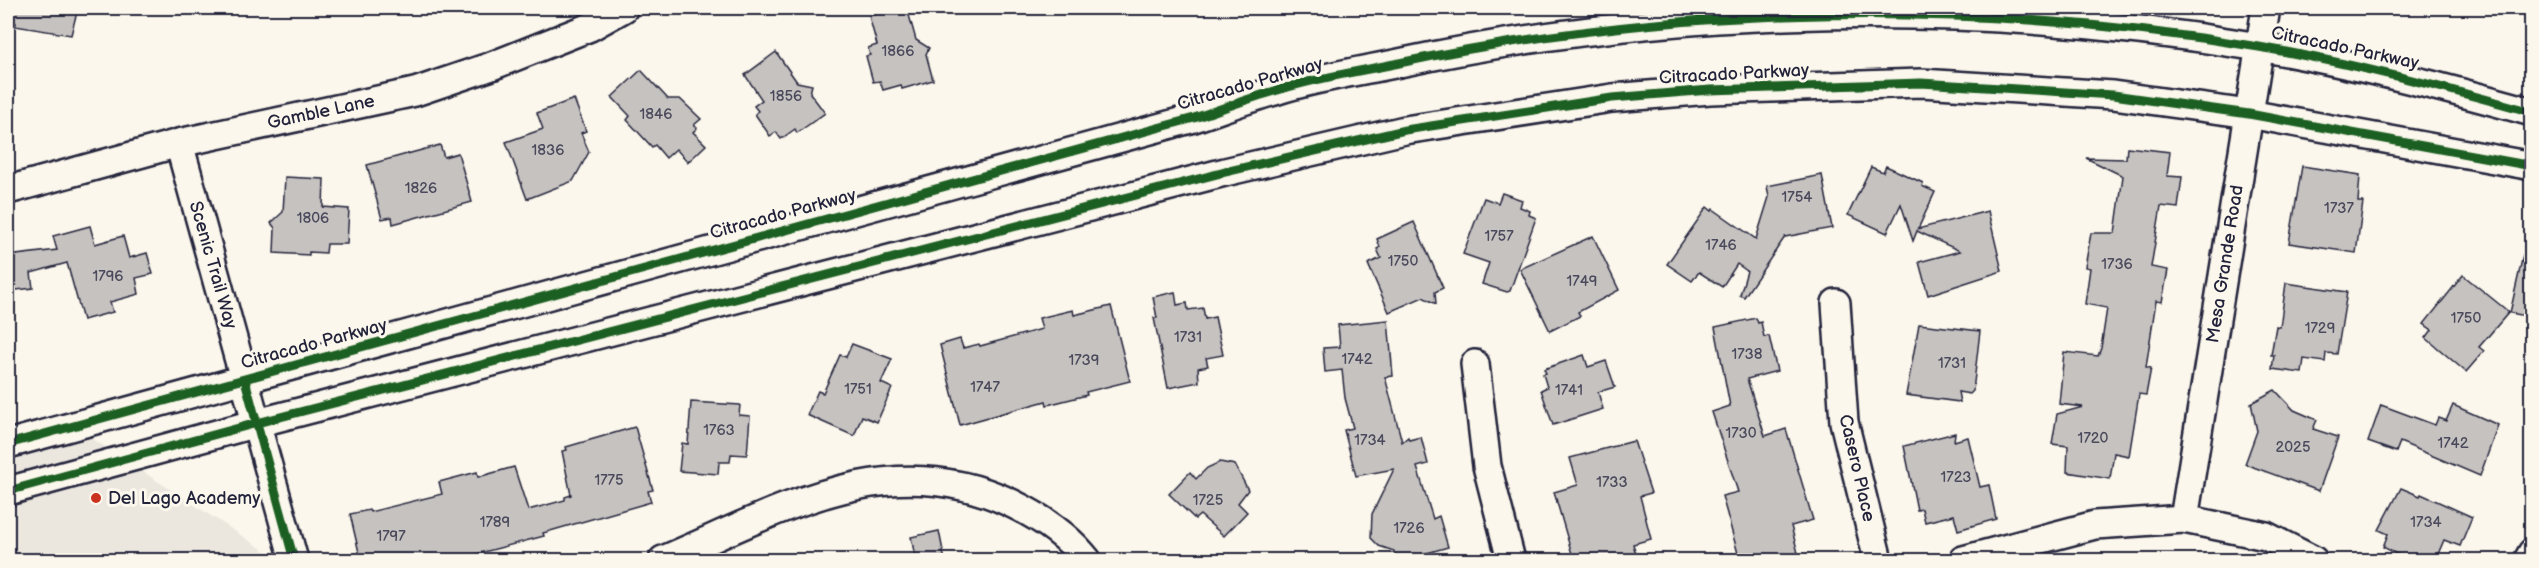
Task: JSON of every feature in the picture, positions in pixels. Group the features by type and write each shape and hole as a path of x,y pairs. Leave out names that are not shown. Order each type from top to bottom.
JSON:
{"street":[{"name":"Gamble Lane","path":"8,190 178,143 415,92 489,67 585,17 624,8"},
{"name":"Mesa Grande Road","path":"2184,519 2266,8"},
{"name":"Citracado Parkway","path":"8,444 1182,121 1279,89 1447,53 1648,25 1755,18 1866,15 1993,17 2110,26 2260,47 2430,84 2532,112"},
{"name":"Citracado Parkway","path":"8,491 257,423 1225,172 1405,130 1612,98 1710,90 1921,83 2113,95 2249,114 2532,166"},
{"name":"Scenic Trail Way","path":"178,143 294,561"},
{"name":"Casero Place","path":"1836,303 1844,422 1878,561"},
{"path":"1475,364 1486,466 1511,561"},
{"path":"663,561 799,503 873,482 906,478 952,482 991,493 1025,509 1053,528 1087,561"},
{"path":"1963,561 2095,525 2184,519 2266,536 2313,561"},
{"path":"2528,561 2532,553"}],"shaded area":[{"name":"Del Lago Academy","path":"65,421 279,560 8,560 8,436"}],"building":[{"path":"8,8 78,8 71,35 15,26 16,23 8,21"},
{"path":"907,8 916,40 929,48 926,54 933,80 902,89 901,85 883,90 880,81 873,82 866,56 870,55 868,48 877,45 869,16"},
{"path":"776,52 797,82 812,85 810,93 825,113 797,133 795,129 781,139 776,132 770,136 755,114 758,111 754,106 762,100 745,75"},
{"path":"641,70 668,99 680,99 701,119 694,125 697,128 693,132 706,145 688,162 676,149 666,158 655,145 652,147 627,120 630,116 612,97"},
{"path":"574,99 586,131 581,133 589,152 573,181 527,199 506,142 543,129 537,113"},
{"path":"440,145 444,157 458,153 472,202 393,224 392,217 382,219 367,165"},
{"path":"2127,147 2170,152 2167,176 2182,177 2178,208 2161,206 2151,267 2168,270 2162,302 2156,301 2146,367 2151,368 2146,395 2139,394 2129,456 2114,453 2110,479 2067,472 2068,446 2052,444 2057,414 2083,407 2059,404 2064,352 2098,356 2101,348 2107,308 2085,304 2090,268 2085,267 2091,233 2115,233 2123,176 2086,158 2126,159"},
{"path":"1886,166 1923,183 1922,186 1935,192 1918,229 1988,211 2002,271 1928,295 1919,262 1960,251 1917,231 1913,241 1901,204 1887,233 1848,215 1871,167 1883,172"},
{"path":"2302,166 2360,175 2358,202 2363,202 2356,253 2289,243"},
{"path":"1822,175 1832,228 1785,237 1744,297 1740,295 1747,271 1737,264 1722,287 1699,272 1692,281 1667,264 1707,207 1756,239 1769,197 1767,186"},
{"path":"285,177 324,179 323,207 349,209 347,244 327,244 326,253 309,252 309,255 274,253 275,228 271,223 283,212"},
{"path":"1502,193 1522,200 1520,207 1530,211 1529,215 1536,218 1510,291 1507,292 1482,284 1489,263 1463,254 1484,198 1498,203"},
{"path":"1414,222 1443,288 1435,292 1436,304 1423,297 1389,312 1368,264 1381,258 1377,249 1380,247 1377,239"},
{"path":"90,226 95,244 123,236 129,258 147,253 153,274 136,278 139,294 110,302 113,312 83,320 67,263 31,273 33,288 8,291 8,256 57,250 53,236"},
{"path":"1593,236 1619,290 1578,312 1580,316 1550,331 1520,269"},
{"path":"2523,255 2532,256 2532,317 2510,313"},
{"path":"2463,275 2509,312 2479,347 2484,351 2466,372 2426,338 2432,330 2424,324"},
{"path":"2286,283 2347,292 2337,354 2326,353 2325,362 2304,359 2302,373 2272,369 2274,355 2271,355 2276,326 2280,327"},
{"path":"1175,292 1177,305 1187,303 1188,310 1203,308 1205,319 1215,317 1223,355 1206,358 1208,366 1198,368 1199,382 1168,388 1154,318 1157,318 1153,297"},
{"path":"1111,306 1130,381 1086,392 1087,395 1047,405 1046,401 960,425 940,345 960,339 963,348 979,344 980,346 1042,329 1039,318 1073,310 1074,315"},
{"path":"1756,318 1758,323 1761,322 1764,337 1769,336 1777,371 1747,379 1765,436 1786,429 1813,520 1791,526 1798,553 1771,561 1752,561 1750,554 1739,557 1722,496 1738,492 1712,412 1730,406 1715,327"},
{"path":"1388,320 1393,376 1385,377 1402,442 1408,437 1409,440 1421,437 1428,464 1417,467 1433,519 1439,516 1448,547 1399,561 1396,561 1394,551 1379,546 1371,538 1372,514 1394,469 1356,476 1344,430 1353,428 1345,398 1342,370 1325,372 1323,348 1340,347 1338,325"},
{"path":"1919,324 1980,331 1973,391 1970,394 1958,392 1960,402 1906,395"},
{"path":"852,344 892,359 881,383 892,388 877,422 862,416 854,436 807,415 818,391 823,393 840,355 846,357"},
{"path":"1584,355 1588,367 1606,361 1615,387 1598,392 1603,409 1553,425 1541,390 1547,387 1543,374 1546,373 1544,369"},
{"path":"2275,390 2294,410 2317,420 2313,429 2338,437 2319,491 2245,464 2257,431 2251,403"},
{"path":"691,402 740,405 739,415 750,416 747,455 731,454 730,462 719,462 718,474 679,471 682,443 688,444"},
{"path":"2381,405 2435,425 2438,418 2446,421 2453,405 2498,425 2480,476 2400,442 2396,452 2368,442"},
{"path":"635,427 653,490 648,491 651,502 543,533 544,536 450,561 361,561 350,514 369,510 370,512 442,494 439,482 477,472 478,477 514,467 528,510 565,500 565,497 571,495 562,451 567,450 566,447"},
{"path":"1955,433 1954,441 1968,437 1980,487 1989,485 1996,519 1958,530 1954,515 1925,522 1922,509 1917,510 1904,446"},
{"path":"1634,441 1651,493 1640,496 1651,539 1633,544 1638,561 1574,561 1554,492 1578,485 1570,458"},
{"path":"1220,462 1235,465 1248,490 1238,503 1247,512 1224,536 1200,515 1195,519 1169,494 1190,472 1196,479 1207,468"},
{"path":"2401,488 2420,496 2421,494 2472,517 2460,546 2444,540 2435,561 2410,561 2383,547 2388,534 2379,530"},
{"path":"939,531 945,561 916,561 911,537"}],"cycle path":[{"path":"8,444 1194,118 1293,85 1509,42 1616,28 1723,19 1831,15 1939,16 2046,21 2153,32 2293,53 2396,76 2532,112"},
{"path":"8,491 257,423 1225,172 1405,130 1612,98 1710,90 1921,83 2113,95 2249,114 2532,166"},
{"path":"245,380 294,560"}],"place":[{"name":"Del Lago Academy","path":"96,498"}]}
